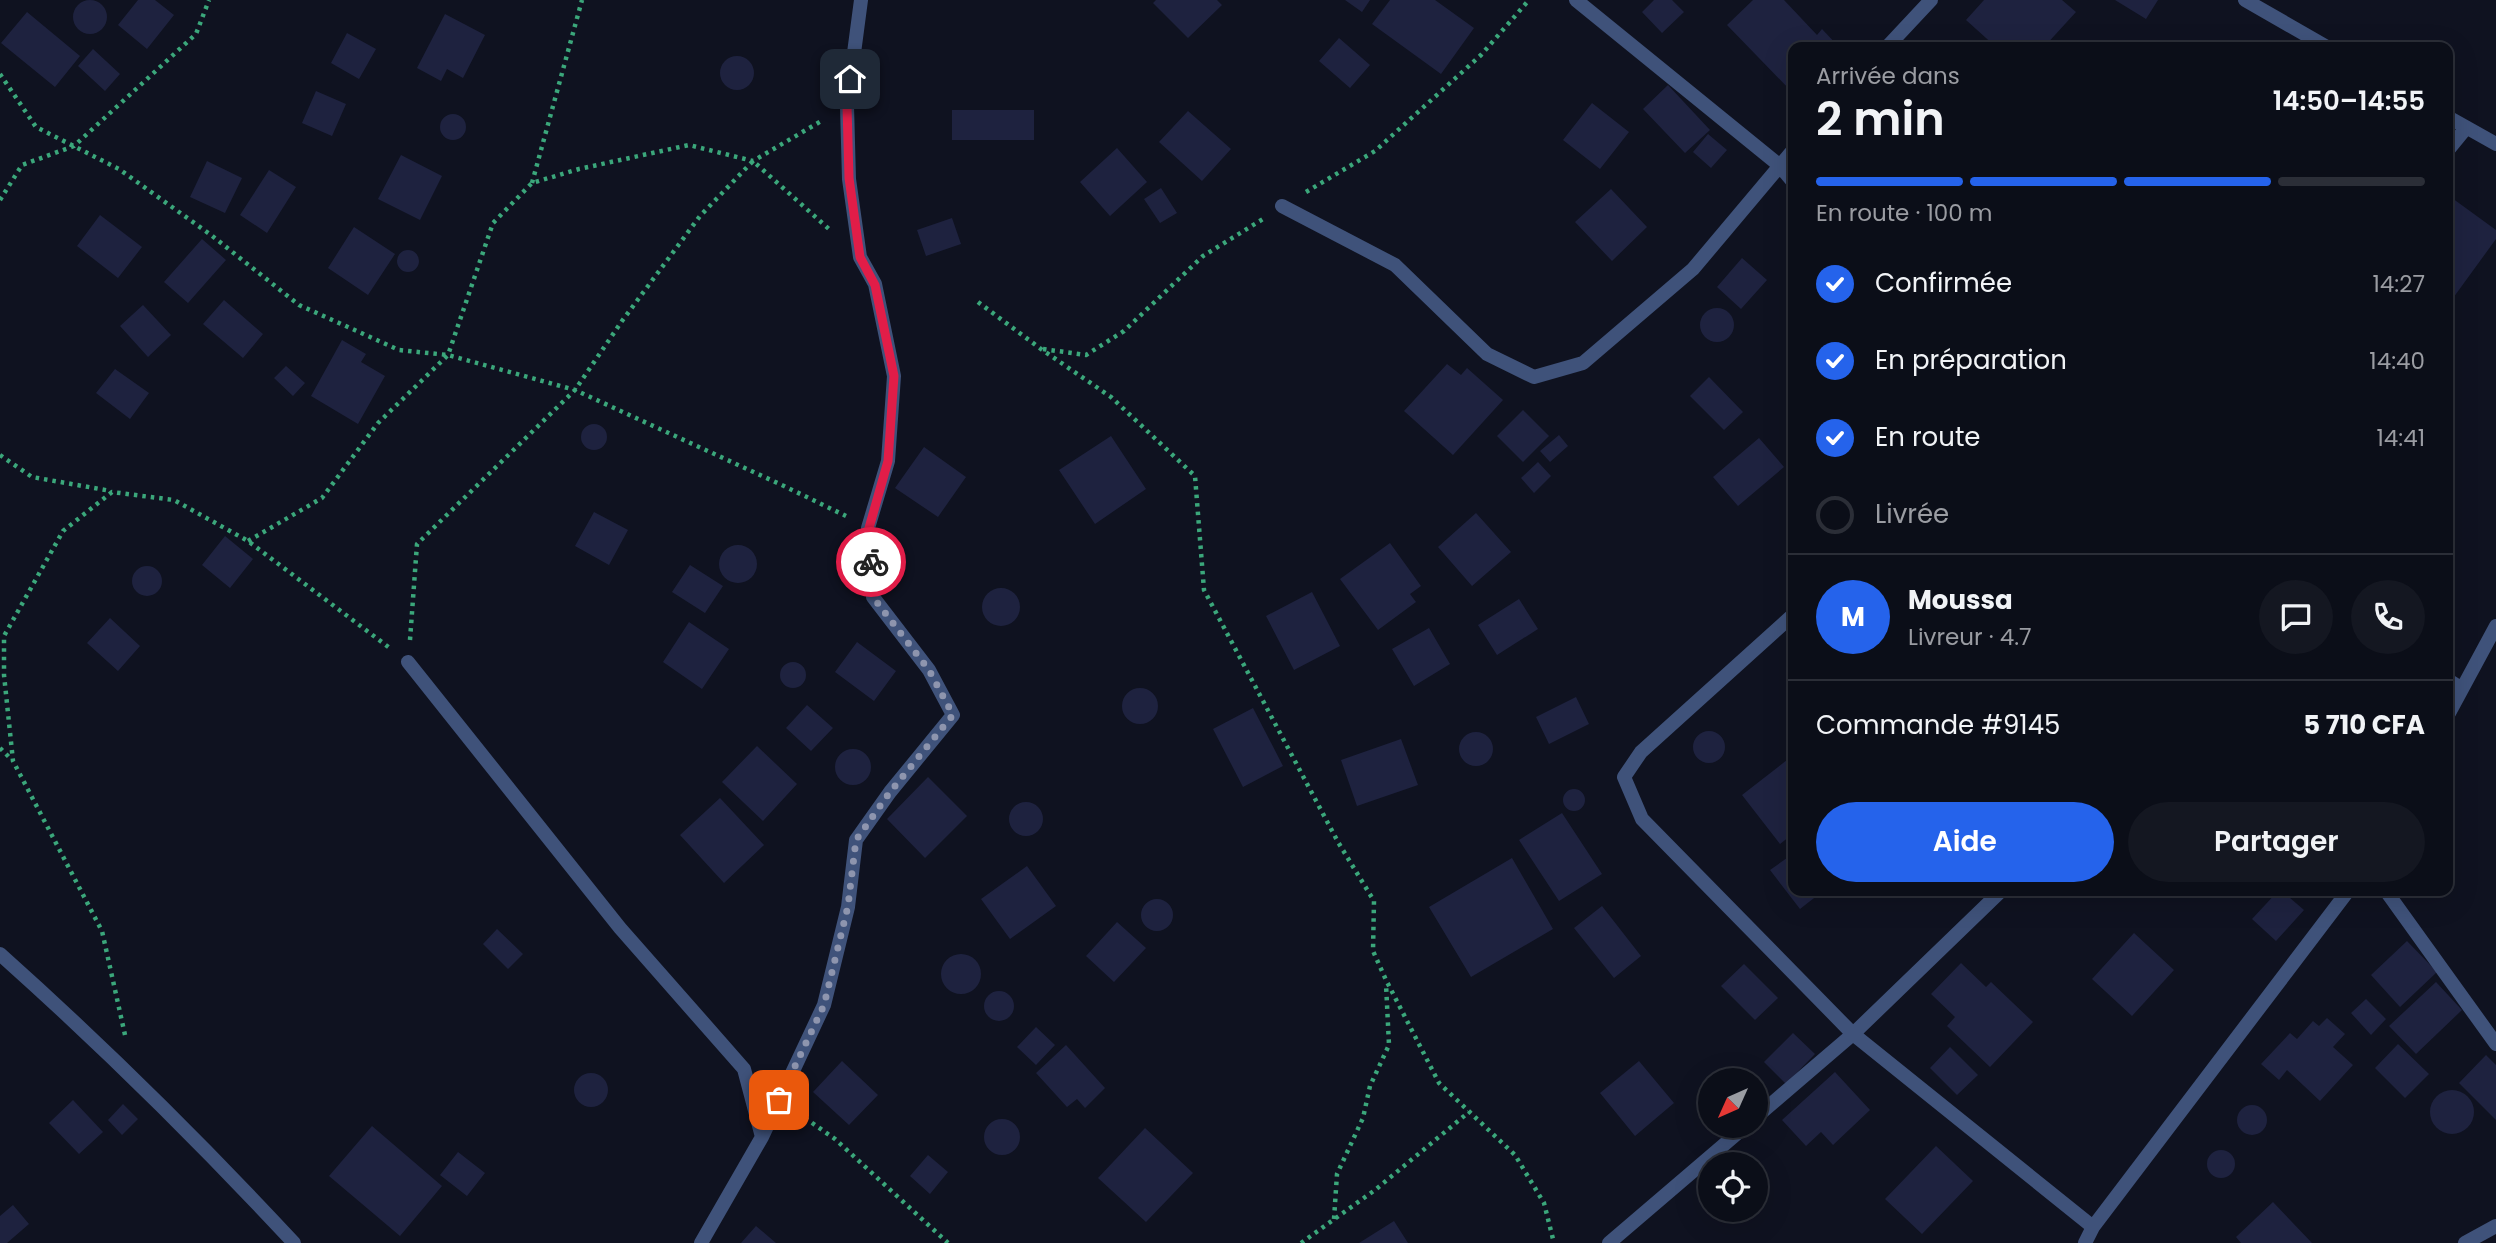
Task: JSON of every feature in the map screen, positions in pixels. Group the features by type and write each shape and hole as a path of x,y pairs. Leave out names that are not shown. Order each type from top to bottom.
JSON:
{"street":[{"path":"701,1243 762,1137 824,1005 848,906 856,840 890,792 953,715 929,670 873,597 869,528 888,461 894,376 875,285 860,257 849,178 847,106 861,0"},
{"path":"1576,0 1779,165 1788,176"},
{"path":"1892,42 1931,0"},
{"path":"2245,0 2318,42"},
{"path":"2453,120 2496,144"},
{"path":"2453,144 2466,128"},
{"path":"1282,206 1395,265 1487,354 1534,377 1583,363 1693,269 1788,155"},
{"path":"1788,619 1641,752 1625,777 1642,819 1853,1034 2093,1227"},
{"path":"2453,706 2496,626"},
{"path":"408,662 620,928 744,1069 762,1137"},
{"path":"2453,683 2462,689"},
{"path":"1768,1107 1853,1034 1996,896"},
{"path":"2085,1243 2093,1227 2344,896"},
{"path":"2390,896 2496,1044"},
{"path":"0,954 75,1021 201,1143 294,1243"},
{"path":"1609,1243 1732,1138"},
{"path":"2465,1243 2496,1226"}],"path":[{"path":"0,201 22,165 74,146 197,34 209,0"},
{"path":"248,541 322,498 377,423 449,355 493,223 532,183 582,0"},
{"path":"0,74 36,128 119,169 211,235 299,305 399,350 449,355 575,390 784,485 869,528"},
{"path":"408,662 417,544 575,390 700,216 753,160 847,106"},
{"path":"532,183 579,169 688,145 753,160 860,257"},
{"path":"978,302 1111,397 1195,476 1204,590 1338,842 1374,901 1373,951 1386,980 1439,1083 1515,1155 1544,1203 1554,1243"},
{"path":"0,455 32,477 174,500 248,541 408,662"},
{"path":"13,761 4,675 4,636 63,531 112,492"},
{"path":"0,748 13,761 102,931 126,1039"},
{"path":"1334,1219 1337,1174 1363,1118 1370,1086 1389,1045 1386,980"},
{"path":"779,1100 835,1139 948,1243"},
{"path":"1301,1243 1375,1190 1469,1112"}],"building":[{"path":"90,0 102,5 107,17 102,29 90,34 78,29 73,17 78,5"},
{"path":"138,0 155,0 174,15 147,49 118,25"},
{"path":"1156,0 1217,0 1222,5 1188,38 1153,3"},
{"path":"1345,0 1370,0 1362,12"},
{"path":"1390,0 1435,0 1474,28 1441,74 1372,24"},
{"path":"1654,0 1672,0 1684,12 1662,33 1642,12"},
{"path":"1753,0 1784,0 1817,35 1822,29 1834,42 1788,42 1788,88 1727,25"},
{"path":"1984,0 2062,0 2076,12 2049,42 1990,42 1966,20"},
{"path":"2115,0 2158,0 2146,19"},
{"path":"27,12 80,56 55,87 1,43"},
{"path":"445,14 485,35 463,78 447,69 441,81 417,68"},
{"path":"347,33 376,49 359,79 331,63"},
{"path":"1339,38 1370,65 1350,88 1319,61"},
{"path":"93,49 120,74 105,91 78,66"},
{"path":"737,56 749,61 754,73 749,85 737,90 725,85 720,73 725,61"},
{"path":"1668,85 1710,130 1685,153 1643,109"},
{"path":"316,91 346,104 332,136 302,123"},
{"path":"1592,103 1629,132 1600,169 1563,140"},
{"path":"952,110 1034,110 1034,140 952,140"},
{"path":"1188,111 1231,149 1202,181 1159,142"},
{"path":"453,114 462,118 466,127 462,136 453,140 444,136 440,127 444,118"},
{"path":"1708,134 1727,150 1711,168 1693,152"},
{"path":"1117,148 1147,182 1110,216 1080,182"},
{"path":"401,155 442,176 420,220 378,199"},
{"path":"207,161 242,178 225,213 190,197"},
{"path":"269,170 296,187 267,233 240,215"},
{"path":"1161,188 1177,213 1160,223 1144,199"},
{"path":"1611,189 1647,227 1612,261 1575,222"},
{"path":"2453,199 2496,230 2496,239 2453,298"},
{"path":"100,215 142,247 118,278 77,246"},
{"path":"952,218 961,244 926,256 917,230"},
{"path":"354,227 395,254 368,295 328,268"},
{"path":"202,239 226,260 188,303 164,282"},
{"path":"404,250 412,250 419,257 419,265 412,272 404,272 397,265 397,257"},
{"path":"1742,258 1767,280 1741,309 1717,287"},
{"path":"224,300 263,334 243,358 203,324"},
{"path":"143,305 171,335 148,357 120,326"},
{"path":"1717,308 1729,313 1734,325 1729,337 1717,342 1705,337 1700,325 1705,313"},
{"path":"342,340 366,354 361,362 385,376 358,424 311,396"},
{"path":"1447,364 1461,375 1467,368 1503,400 1453,455 1404,411"},
{"path":"286,366 305,383 293,396 274,378"},
{"path":"115,369 149,393 130,419 96,393"},
{"path":"1709,377 1743,412 1724,430 1690,396"},
{"path":"1523,410 1549,436 1523,462 1497,436"},
{"path":"594,424 603,428 607,437 603,446 594,450 585,446 581,437 585,428"},
{"path":"1559,435 1568,446 1550,462 1540,451"},
{"path":"1111,436 1146,489 1095,524 1059,470"},
{"path":"1759,438 1784,467 1738,506 1713,477"},
{"path":"924,447 966,477 938,517 895,488"},
{"path":"1538,462 1551,476 1534,493 1521,478"},
{"path":"594,512 628,530 609,565 575,546"},
{"path":"1476,513 1511,552 1472,586 1438,547"},
{"path":"225,536 253,559 230,588 202,565"},
{"path":"1390,543 1421,586 1410,594 1416,602 1378,630 1340,579"},
{"path":"738,545 752,550 757,564 752,578 738,583 724,578 719,564 724,550"},
{"path":"690,565 723,586 705,613 672,592"},
{"path":"147,566 158,570 162,581 158,592 147,596 136,592 132,581 136,570"},
{"path":"1001,588 1014,594 1020,607 1014,620 1001,626 988,620 982,607 988,594"},
{"path":"1312,592 1340,646 1294,670 1266,616"},
{"path":"1519,599 1538,629 1497,655 1478,625"},
{"path":"110,618 140,646 118,671 87,643"},
{"path":"689,622 729,649 702,689 663,662"},
{"path":"1429,628 1450,664 1414,686 1392,649"},
{"path":"857,642 896,671 874,701 835,672"},
{"path":"793,662 802,666 806,675 802,684 793,688 784,684 780,675 784,666"},
{"path":"1140,688 1152,694 1158,706 1152,718 1140,724 1128,718 1122,706 1128,694"},
{"path":"1576,697 1589,724 1549,744 1536,717"},
{"path":"807,705 833,728 811,751 786,728"},
{"path":"1253,708 1283,766 1243,787 1213,729"},
{"path":"1709,731 1720,736 1725,747 1720,758 1709,763 1698,758 1693,747 1698,736"},
{"path":"1476,732 1488,737 1493,749 1488,761 1476,766 1464,761 1459,749 1464,737"},
{"path":"1401,739 1418,785 1357,806 1341,760"},
{"path":"757,746 797,784 763,821 722,782"},
{"path":"853,749 866,754 871,767 866,780 853,785 840,780 835,767 840,754"},
{"path":"1787,760 1788,838 1780,844 1742,795"},
{"path":"928,777 967,816 925,858 887,819"},
{"path":"1574,789 1582,792 1585,800 1582,808 1574,811 1566,808 1563,800 1566,792"},
{"path":"720,798 764,845 724,883 680,835"},
{"path":"1026,802 1038,807 1043,819 1038,831 1026,836 1014,831 1009,819 1014,807"},
{"path":"1562,813 1602,874 1559,901 1519,840"},
{"path":"1788,857 1788,893 1770,870"},
{"path":"1512,858 1553,929 1471,977 1429,907"},
{"path":"1027,866 1056,906 1010,939 981,899"},
{"path":"1790,896 1817,896 1800,909"},
{"path":"2273,896 2288,896 2304,910 2276,941 2252,919"},
{"path":"1157,899 1169,903 1173,915 1169,927 1157,931 1145,927 1141,915 1145,903"},
{"path":"1602,906 1641,956 1614,978 1574,928"},
{"path":"1117,922 1146,948 1114,982 1086,956"},
{"path":"497,929 523,954 508,969 483,944"},
{"path":"2134,933 2174,970 2132,1016 2092,979"},
{"path":"2407,941 2437,972 2400,1007 2371,975"},
{"path":"961,954 975,960 981,974 975,988 961,994 947,988 941,974 947,960"},
{"path":"1961,963 1986,987 1991,982 2033,1022 1990,1067 1947,1026 1955,1017 1931,994"},
{"path":"1744,964 1778,998 1755,1020 1721,986"},
{"path":"2436,982 2462,1010 2416,1054 2389,1026"},
{"path":"999,991 1009,996 1014,1006 1009,1016 999,1021 989,1016 984,1006 989,996"},
{"path":"2366,999 2386,1019 2371,1035 2351,1013"},
{"path":"2327,1018 2345,1034 2333,1047 2353,1065 2320,1101 2287,1070 2279,1080 2261,1064 2290,1033 2297,1039 2313,1021 2319,1026"},
{"path":"1036,1027 1055,1045 1036,1065 1017,1047"},
{"path":"1793,1033 1815,1054 1786,1084 1764,1062"},
{"path":"2398,1044 2429,1074 2405,1098 2375,1068"},
{"path":"1066,1045 1105,1088 1085,1108 1077,1099 1067,1107 1036,1073"},
{"path":"1950,1047 1978,1075 1957,1095 1930,1068"},
{"path":"2486,1055 2496,1065 2496,1120 2459,1083"},
{"path":"842,1061 878,1095 849,1125 813,1092"},
{"path":"1639,1061 1674,1103 1635,1136 1600,1093"},
{"path":"1835,1072 1870,1110 1833,1145 1821,1132 1806,1146 1782,1120"},
{"path":"591,1073 603,1078 608,1090 603,1102 591,1107 579,1102 574,1090 579,1078"},
{"path":"2452,1090 2467,1097 2474,1112 2467,1127 2452,1134 2437,1127 2430,1112 2437,1097"},
{"path":"73,1100 103,1132 79,1154 49,1123"},
{"path":"123,1104 138,1119 122,1135 108,1120"},
{"path":"2252,1105 2263,1109 2267,1120 2263,1131 2252,1135 2241,1131 2237,1120 2241,1109"},
{"path":"1002,1119 1015,1124 1020,1137 1015,1150 1002,1155 989,1150 984,1137 989,1124"},
{"path":"372,1126 442,1186 400,1236 329,1176"},
{"path":"1145,1128 1193,1173 1146,1222 1098,1178"},
{"path":"1936,1146 1973,1181 1922,1234 1885,1199"},
{"path":"2221,1150 2231,1154 2235,1164 2231,1174 2221,1178 2211,1174 2207,1164 2211,1154"},
{"path":"458,1152 485,1173 467,1196 440,1175"},
{"path":"928,1155 948,1172 930,1194 910,1176"},
{"path":"2273,1202 2312,1243 2241,1243 2236,1237"},
{"path":"13,1205 29,1224 7,1243 0,1243 0,1216"},
{"path":"1394,1221 1408,1243 1359,1243"},
{"path":"756,1226 776,1243 741,1243"}],"way so far":[{"path":"779,1100 824,1005 848,906 856,840 890,792 953,715 929,670 873,597 871,562"}],"route":[{"path":"850,79 847,106 849,178 860,257 875,285 894,376 888,461 869,528 871,562"}]}
